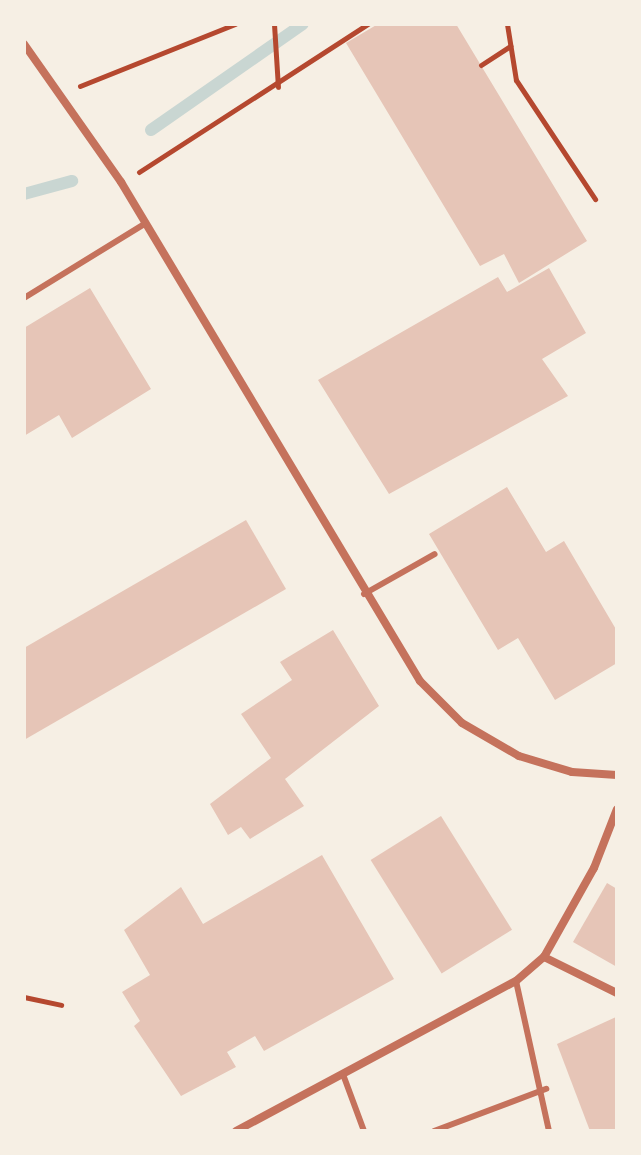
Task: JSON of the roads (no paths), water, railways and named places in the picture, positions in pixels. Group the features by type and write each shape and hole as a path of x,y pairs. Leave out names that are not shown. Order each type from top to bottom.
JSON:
{"street":[{"path":"24,44 121,182 364,594 420,681 462,723 519,756 572,772 617,775"},
{"path":"236,1131 344,1077 516,981 544,957 617,809"},
{"path":"544,957 617,993"}],"lane":[{"path":"24,298 146,223"},
{"path":"364,594 435,554"},
{"path":"516,981 546,1089 549,1131"},
{"path":"344,1077 364,1131"},
{"path":"434,1131 546,1089"}],"waterway":[{"path":"151,130 303,24"},
{"path":"24,194 72,181"}]}
